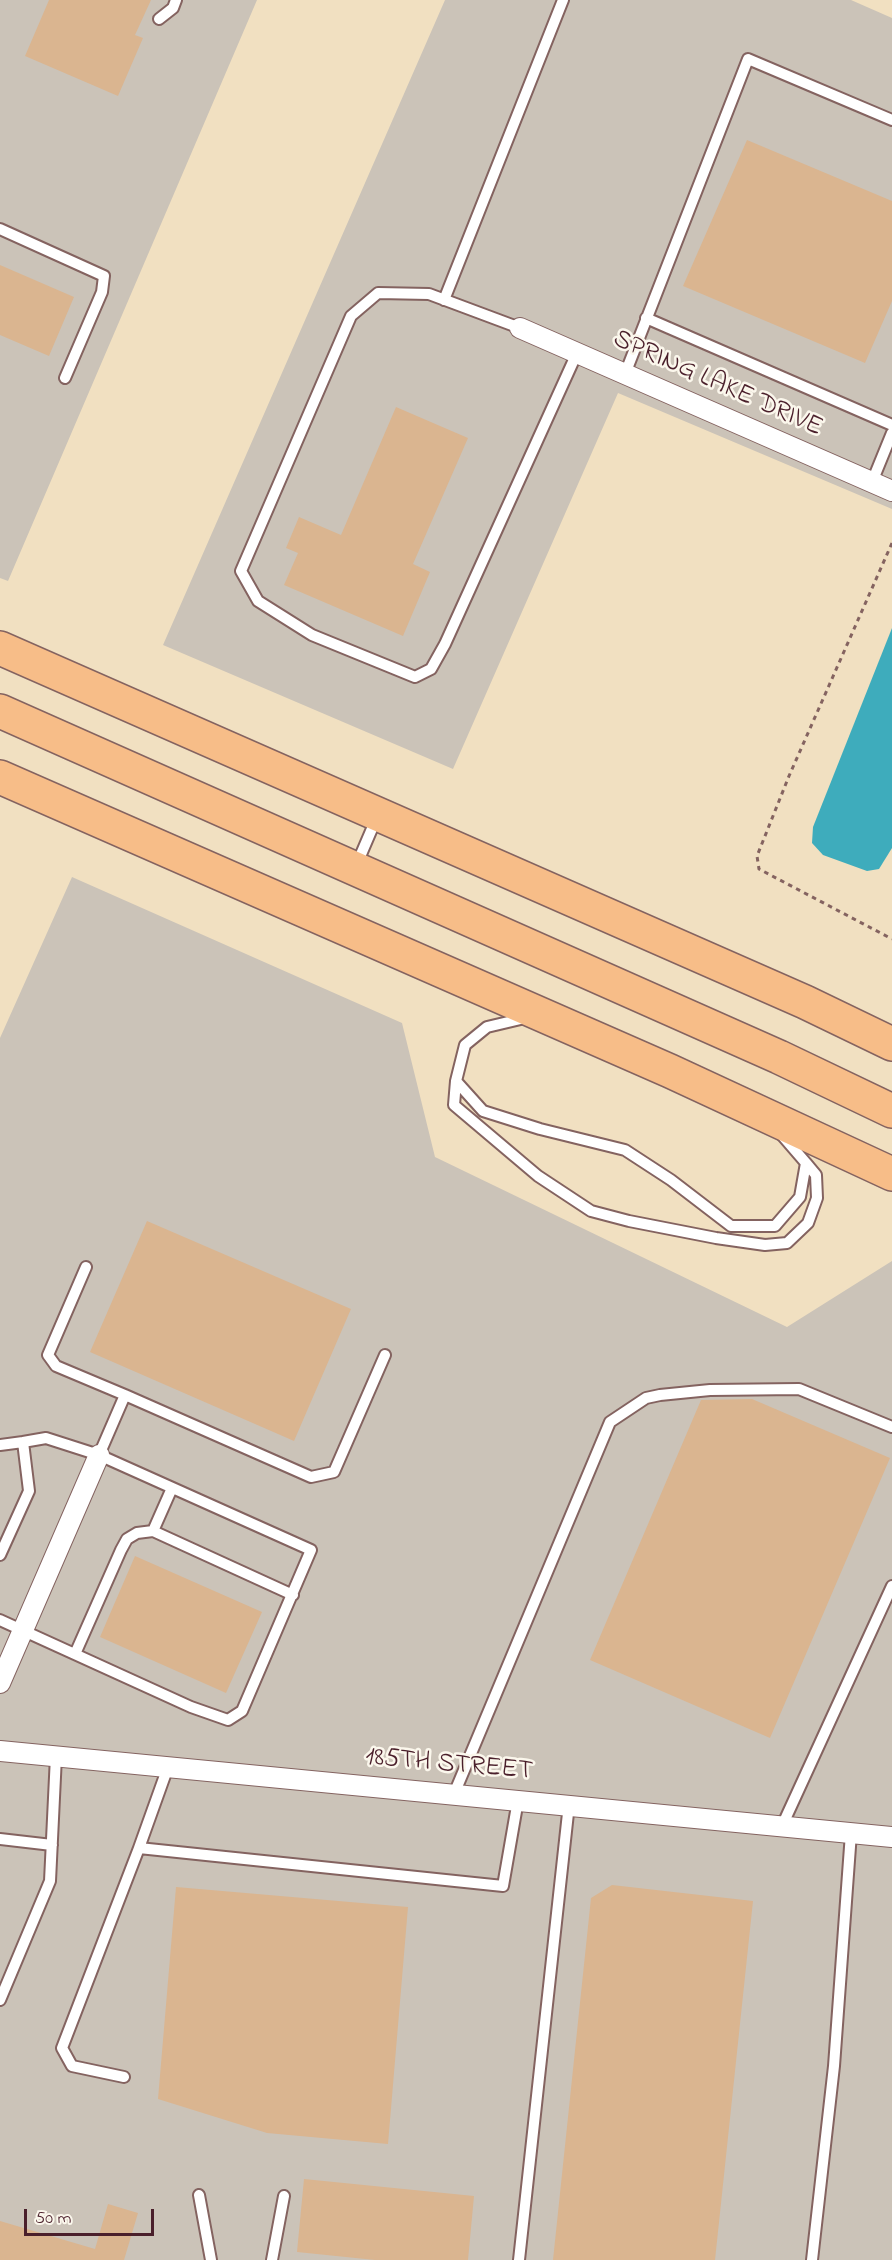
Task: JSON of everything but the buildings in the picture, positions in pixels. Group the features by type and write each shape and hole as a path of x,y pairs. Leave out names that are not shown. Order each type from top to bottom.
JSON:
{"highway":[{"path":"0,648 805,1002 892,1044"},
{"path":"0,711 779,1057 892,1111"},
{"path":"0,777 540,1014 892,1174"}],"street":[{"name":"SPRING LAKE DRIVE","path":"520,328 892,490"},
{"path":"0,1683 99,1455"},
{"name":"185TH STREET","path":"0,1750 892,1837"}],"lane":[{"path":"159,19 173,8 176,0"},
{"path":"444,300 563,0"},
{"path":"625,374 748,59 892,120"},
{"path":"0,229 104,276 102,292 65,378"},
{"path":"520,328 429,294 378,292 351,316 240,571 258,601 312,635 415,677 431,669 445,644 577,353"},
{"path":"646,318 892,425"},
{"path":"872,482 892,433"},
{"path":"355,870 378,814"},
{"path":"540,1014 488,1027 465,1045 456,1081 454,1105 538,1176 591,1211 716,1238 765,1245 787,1243 808,1223 817,1198 816,1175 763,1114"},
{"path":"456,1081 483,1111 540,1129 625,1150 671,1180 731,1226 775,1226 800,1197 806,1163"},
{"path":"86,1267 48,1355 56,1366 311,1477 334,1472 385,1355"},
{"path":"454,1794 610,1422 646,1398 660,1395 710,1390 799,1389 892,1427"},
{"path":"99,1455 125,1395"},
{"path":"0,1445 46,1438 99,1455 311,1550 242,1711 228,1720 191,1707 0,1620"},
{"path":"0,1555 29,1491 24,1442"},
{"path":"153,1531 172,1488"},
{"path":"75,1654 127,1539 137,1533 153,1531 293,1595"},
{"path":"782,1826 892,1586"},
{"path":"0,2000 50,1881 56,1756"},
{"path":"124,2077 72,2066 62,2048 168,1767"},
{"path":"139,1848 503,1886 518,1800"},
{"path":"519,2260 569,1804"},
{"path":"812,2260 834,2066 851,1833"},
{"path":"0,1839 52,1845"},
{"path":"200,2195 211,2260"},
{"path":"272,2260 284,2196"}],"path":[{"path":"892,543 802,745 757,856 759,869 892,939"}],"shaded area":[{"path":"0,0 257,0 8,581 0,578"},
{"path":"445,0 851,0 892,18 892,509 618,393 453,769 163,645"},
{"path":"72,877 402,1023 435,1157 787,1327 892,1261 892,2260 0,2260 0,1038"}],"water":[{"path":"892,628 892,848 879,869 867,871 823,855 812,843 813,827"}]}
